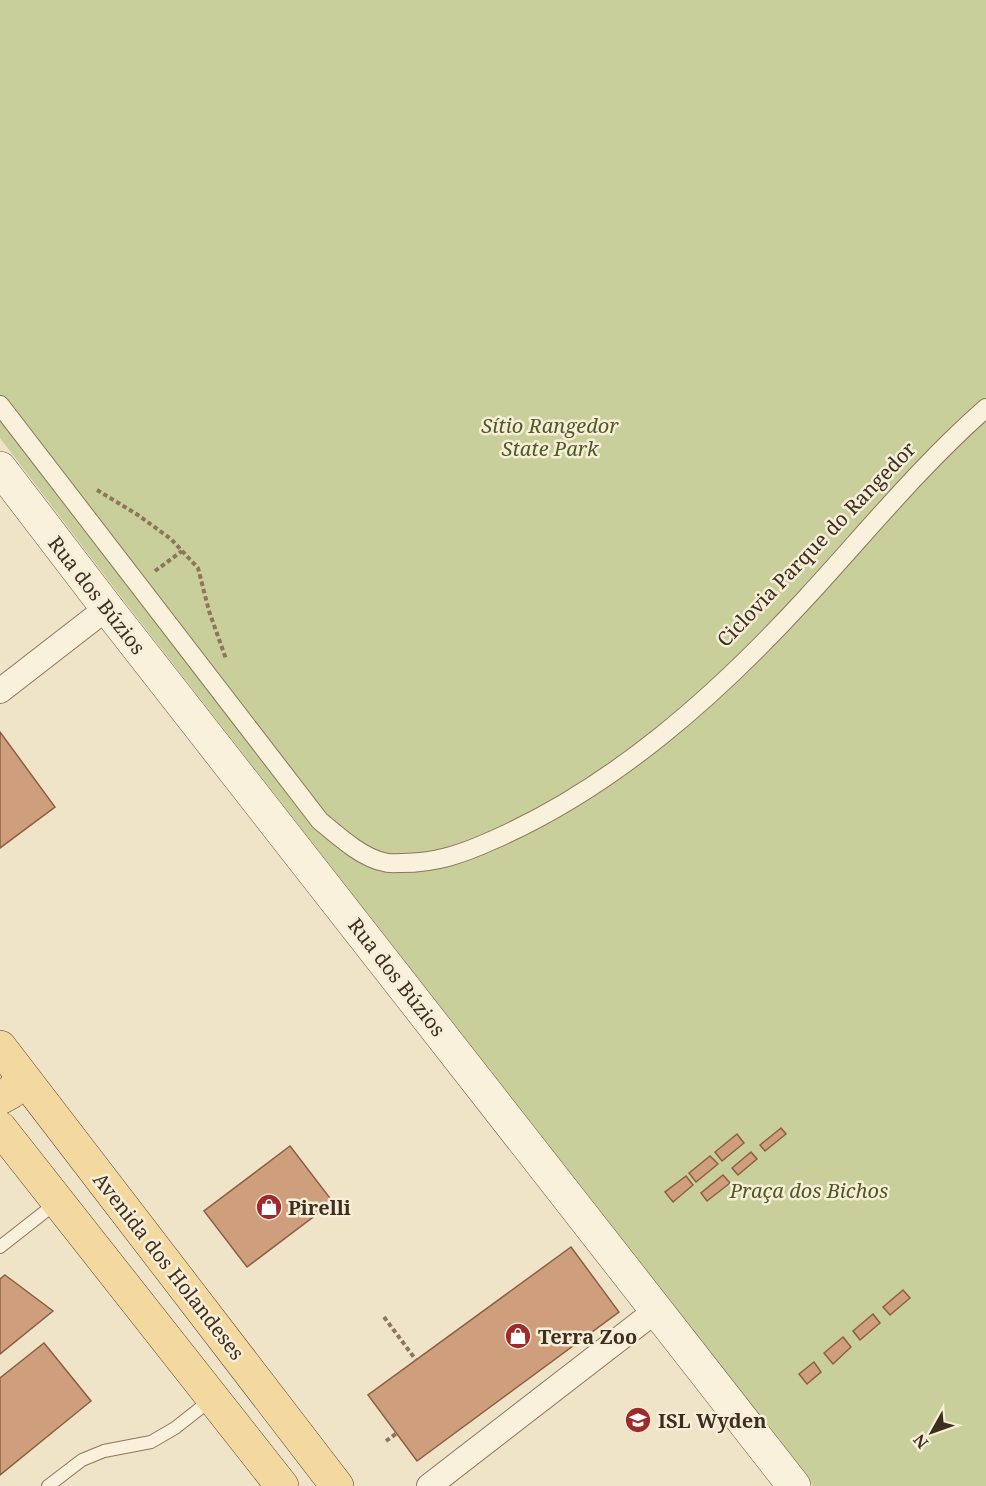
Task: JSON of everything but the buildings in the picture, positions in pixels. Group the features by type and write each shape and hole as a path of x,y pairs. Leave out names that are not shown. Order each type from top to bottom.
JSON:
{"main road":[{"name":"Rua dos Búzios","path":"0,468 794,1486"},
{"name":"Avenida dos Holandeses","path":"0,1047 12,1088 337,1486"},
{"path":"0,1128 282,1486"}],"street":[{"path":"0,405 320,821 351,846 383,862 425,863 461,854 525,826 610,775 707,698 805,600 914,477 986,408"},
{"path":"0,690 107,608"},
{"path":"429,1486 657,1310"}],"lane":[{"path":"0,1247 58,1202"},
{"path":"48,1486 82,1460 104,1451 151,1442 175,1428 213,1399"}],"path":[{"path":"88,484 171,539 198,568 208,611 227,664"},
{"path":"384,1317 416,1360"},
{"path":"386,1441 397,1433"}],"green space":[{"name":"Sítio Rangedor State Park","path":"0,0 986,0 986,1486 813,1486 121,597 0,438"}],"place":[{"name":"Pirelli","path":"269,1207"},
{"name":"Terra Zoo","path":"518,1336"},
{"name":"ISL Wyden","path":"638,1420"}],"park label":[{"name":"Praça dos Bichos","path":"809,1190"}]}
